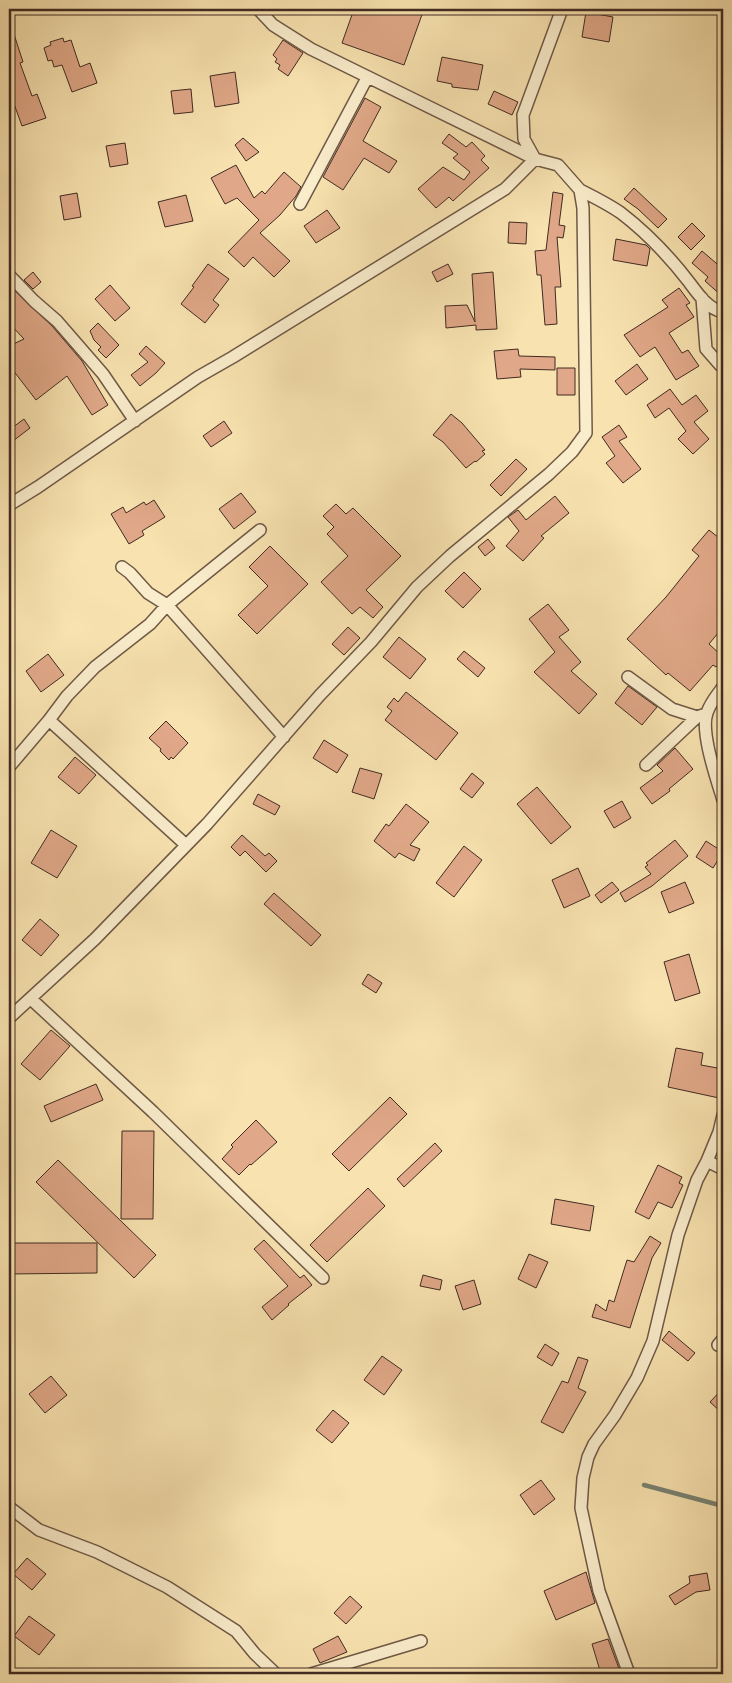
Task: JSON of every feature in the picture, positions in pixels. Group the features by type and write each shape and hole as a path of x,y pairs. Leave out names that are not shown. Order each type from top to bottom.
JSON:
{"street":[{"path":"258,9 273,25 286,35 367,78 535,159 558,165 580,190 619,212 644,232 669,256 702,298 713,309 723,312"},
{"path":"535,159 524,139 523,115 562,9"},
{"path":"300,204 367,78"},
{"path":"9,506 198,377 233,358 505,189 535,159"},
{"path":"9,1018 95,939 186,845 371,642 417,587 450,556 549,474 572,452 586,433 583,217 580,190"},
{"path":"9,275 57,321 102,374 135,421"},
{"path":"702,298 706,349 723,367"},
{"path":"9,767 67,696 95,667 150,624 167,605 260,530"},
{"path":"122,567 148,593 167,605 284,737"},
{"path":"628,677 672,709 701,716"},
{"path":"646,765 701,716 723,687"},
{"path":"701,716 723,800"},
{"path":"49,720 186,845"},
{"path":"31,999 153,1112 323,1278"},
{"path":"629,1674 599,1591 581,1508 583,1478 588,1457 594,1444 615,1415 637,1378 653,1342 678,1235 697,1180 708,1160 719,1132 723,1116"},
{"path":"708,1160 723,1169"},
{"path":"9,1507 39,1530 97,1552 167,1587 236,1631 255,1654 276,1674"},
{"path":"311,1674 421,1641"}],"building":[{"path":"354,9 424,9 404,65 342,43"},
{"path":"586,12 613,17 609,42 582,37"},
{"path":"11,25 23,62 20,63 32,96 37,94 46,118 22,126 9,90 9,26"},
{"path":"63,38 64,42 71,40 80,67 90,63 97,83 72,92 62,65 54,67 52,60 48,61 44,48 51,45 50,42"},
{"path":"283,40 303,53 288,76 278,69 280,65 275,62 277,59 273,55"},
{"path":"442,57 483,65 478,90 452,87 452,84 437,81"},
{"path":"235,72 239,103 215,107 210,76"},
{"path":"191,89 193,112 174,114 171,91"},
{"path":"494,91 518,102 512,115 488,104"},
{"path":"365,98 381,107 363,141 397,161 389,173 364,158 343,190 323,177"},
{"path":"449,134 466,147 472,142 485,156 481,160 489,168 453,201 449,197 436,208 418,189 443,167 464,180 470,172 453,158 458,154 442,143"},
{"path":"243,138 259,152 246,161 235,145"},
{"path":"125,143 128,164 110,167 106,146"},
{"path":"236,165 254,198 262,191 265,194 284,172 301,187 280,215 260,233 290,261 274,277 253,257 244,267 228,252 259,220 237,198 225,204 211,178"},
{"path":"634,188 667,219 658,228 624,199"},
{"path":"553,192 563,194 559,225 565,226 563,238 557,237 561,287 555,287 557,324 545,325 541,275 537,275 535,251 546,250"},
{"path":"77,193 81,217 64,220 60,196"},
{"path":"186,195 193,221 165,227 158,202"},
{"path":"327,210 340,228 316,243 304,226"},
{"path":"509,222 527,223 526,244 508,243"},
{"path":"692,223 705,236 691,250 678,237"},
{"path":"616,239 646,245 650,249 647,266 613,260"},
{"path":"702,251 723,269 723,297 705,281 708,277 692,263"},
{"path":"208,264 229,279 213,300 219,305 205,323 181,304"},
{"path":"448,264 453,274 437,282 432,272"},
{"path":"33,272 41,282 33,289 24,280"},
{"path":"493,272 497,329 476,330 476,325 446,328 445,306 467,305 475,322 472,274"},
{"path":"110,285 130,308 115,321 95,299"},
{"path":"679,288 690,303 686,305 694,317 669,333 682,353 688,350 699,366 676,380 655,347 640,357 624,335 668,307 662,300"},
{"path":"13,289 52,326 82,361 108,405 92,415 67,376 36,400 9,365 9,346 24,339 9,323 9,293"},
{"path":"98,323 119,345 106,358 98,350 101,347 94,340 90,331"},
{"path":"146,346 165,363 140,386 131,375 148,362 139,354"},
{"path":"518,349 519,356 555,357 555,370 520,369 521,377 497,379 494,351"},
{"path":"637,364 648,379 626,395 615,381"},
{"path":"557,368 575,368 575,395 557,395"},
{"path":"670,389 682,405 696,395 708,411 694,422 709,439 693,454 678,439 686,431 669,408 655,418 647,405"},
{"path":"451,414 462,423 485,450 482,451 485,454 466,468 443,442 433,435"},
{"path":"24,419 30,428 13,441 9,435 9,430"},
{"path":"224,421 232,433 211,447 203,436"},
{"path":"619,425 627,437 619,441 641,469 623,483 606,463 615,456 602,437"},
{"path":"516,459 527,469 501,496 490,485"},
{"path":"241,493 256,512 234,529 219,509"},
{"path":"555,496 569,513 541,536 544,538 523,561 506,546 519,531 508,517 518,510 526,520"},
{"path":"154,500 165,517 142,531 144,535 129,544 111,514 123,507 126,513 144,502 146,505"},
{"path":"336,504 346,514 353,508 401,556 366,590 383,607 373,618 360,607 352,614 321,582 348,556 327,534 334,527 323,516"},
{"path":"709,530 723,541 723,627 709,644 723,659 716,667 713,665 690,691 668,673 666,675 627,639 666,597 699,556 692,550"},
{"path":"488,539 495,548 485,556 478,547"},
{"path":"270,546 308,584 257,634 238,615 268,586 249,567"},
{"path":"464,572 481,589 463,608 445,591"},
{"path":"548,604 569,630 559,637 581,662 571,671 597,694 579,714 534,672 555,652 529,619"},
{"path":"348,627 360,638 344,655 332,644"},
{"path":"399,637 426,659 410,679 383,657"},
{"path":"464,651 485,668 478,677 457,659"},
{"path":"48,654 64,675 41,692 26,671"},
{"path":"628,686 657,707 642,725 615,703"},
{"path":"406,692 458,733 436,760 385,720 392,711 387,707 394,698 398,702"},
{"path":"166,721 188,743 173,759 171,757 169,760 149,738"},
{"path":"324,740 348,755 337,773 313,758"},
{"path":"675,748 693,769 669,789 670,791 652,804 640,788 663,771 657,765"},
{"path":"75,757 96,775 79,794 58,777"},
{"path":"360,768 382,774 374,799 352,792"},
{"path":"472,773 484,783 472,798 460,789"},
{"path":"537,787 571,827 551,844 517,804"},
{"path":"258,794 280,806 275,815 253,804"},
{"path":"622,801 631,818 614,828 604,811"},
{"path":"406,804 429,822 410,845 420,849 414,861 399,853 395,858 374,841 386,824 389,826"},
{"path":"51,830 77,846 57,878 31,863"},
{"path":"242,835 265,856 269,853 277,861 266,872 245,851 240,856 231,847"},
{"path":"675,840 688,856 652,886 625,902 620,893 651,874 645,867 648,865 646,863"},
{"path":"706,841 723,852 713,868 696,857"},
{"path":"464,846 482,860 454,897 436,883"},
{"path":"578,868 590,896 564,908 552,880"},
{"path":"612,882 619,890 601,903 595,895"},
{"path":"685,882 694,903 669,913 661,892"},
{"path":"274,893 321,935 311,946 264,904"},
{"path":"40,919 59,935 41,956 22,940"},
{"path":"689,954 700,993 675,1001 664,962"},
{"path":"368,974 382,983 376,993 362,984"},
{"path":"51,1030 70,1046 40,1080 21,1064"},
{"path":"676,1048 703,1053 701,1065 723,1069 719,1098 668,1087"},
{"path":"96,1084 103,1100 51,1122 44,1106"},
{"path":"390,1097 407,1114 349,1171 332,1154"},
{"path":"256,1120 277,1142 239,1175 222,1159 233,1147 231,1145"},
{"path":"122,1131 154,1131 153,1219 121,1219"},
{"path":"435,1143 442,1151 404,1187 397,1179"},
{"path":"58,1160 156,1255 134,1278 36,1182"},
{"path":"658,1165 682,1177 679,1183 683,1185 672,1208 658,1202 649,1219 635,1212"},
{"path":"368,1188 385,1206 327,1262 310,1245"},
{"path":"555,1199 594,1206 590,1231 551,1224"},
{"path":"650,1236 661,1243 652,1258 630,1328 592,1317 596,1304 606,1311 609,1300 614,1302 627,1260 634,1262"},
{"path":"264,1240 300,1278 304,1275 312,1285 288,1304 272,1320 262,1307 288,1286 254,1249"},
{"path":"9,1243 97,1243 97,1273 9,1274"},
{"path":"529,1254 548,1262 536,1288 518,1279"},
{"path":"423,1275 442,1280 440,1290 420,1286"},
{"path":"474,1280 481,1304 463,1310 455,1286"},
{"path":"669,1331 695,1353 688,1361 662,1340"},
{"path":"545,1344 559,1353 552,1366 537,1357"},
{"path":"382,1356 402,1370 384,1395 364,1380"},
{"path":"578,1357 588,1360 578,1388 586,1392 563,1433 541,1422 562,1381 568,1383"},
{"path":"51,1376 67,1395 45,1413 29,1394"},
{"path":"723,1388 723,1414 710,1402"},
{"path":"333,1410 349,1423 332,1443 316,1430"},
{"path":"541,1480 555,1499 534,1515 520,1495"},
{"path":"27,1558 46,1574 32,1590 13,1574"},
{"path":"586,1572 595,1603 556,1620 544,1591"},
{"path":"707,1573 710,1590 696,1592 675,1605 669,1596 690,1583 689,1576"},
{"path":"350,1596 362,1607 346,1624 334,1613"},
{"path":"29,1616 55,1635 39,1655 14,1636"},
{"path":"338,1636 347,1652 320,1663 313,1649"},
{"path":"608,1639 621,1674 601,1674 592,1644"}],"waterway":[{"path":"644,1485 723,1506"}]}
